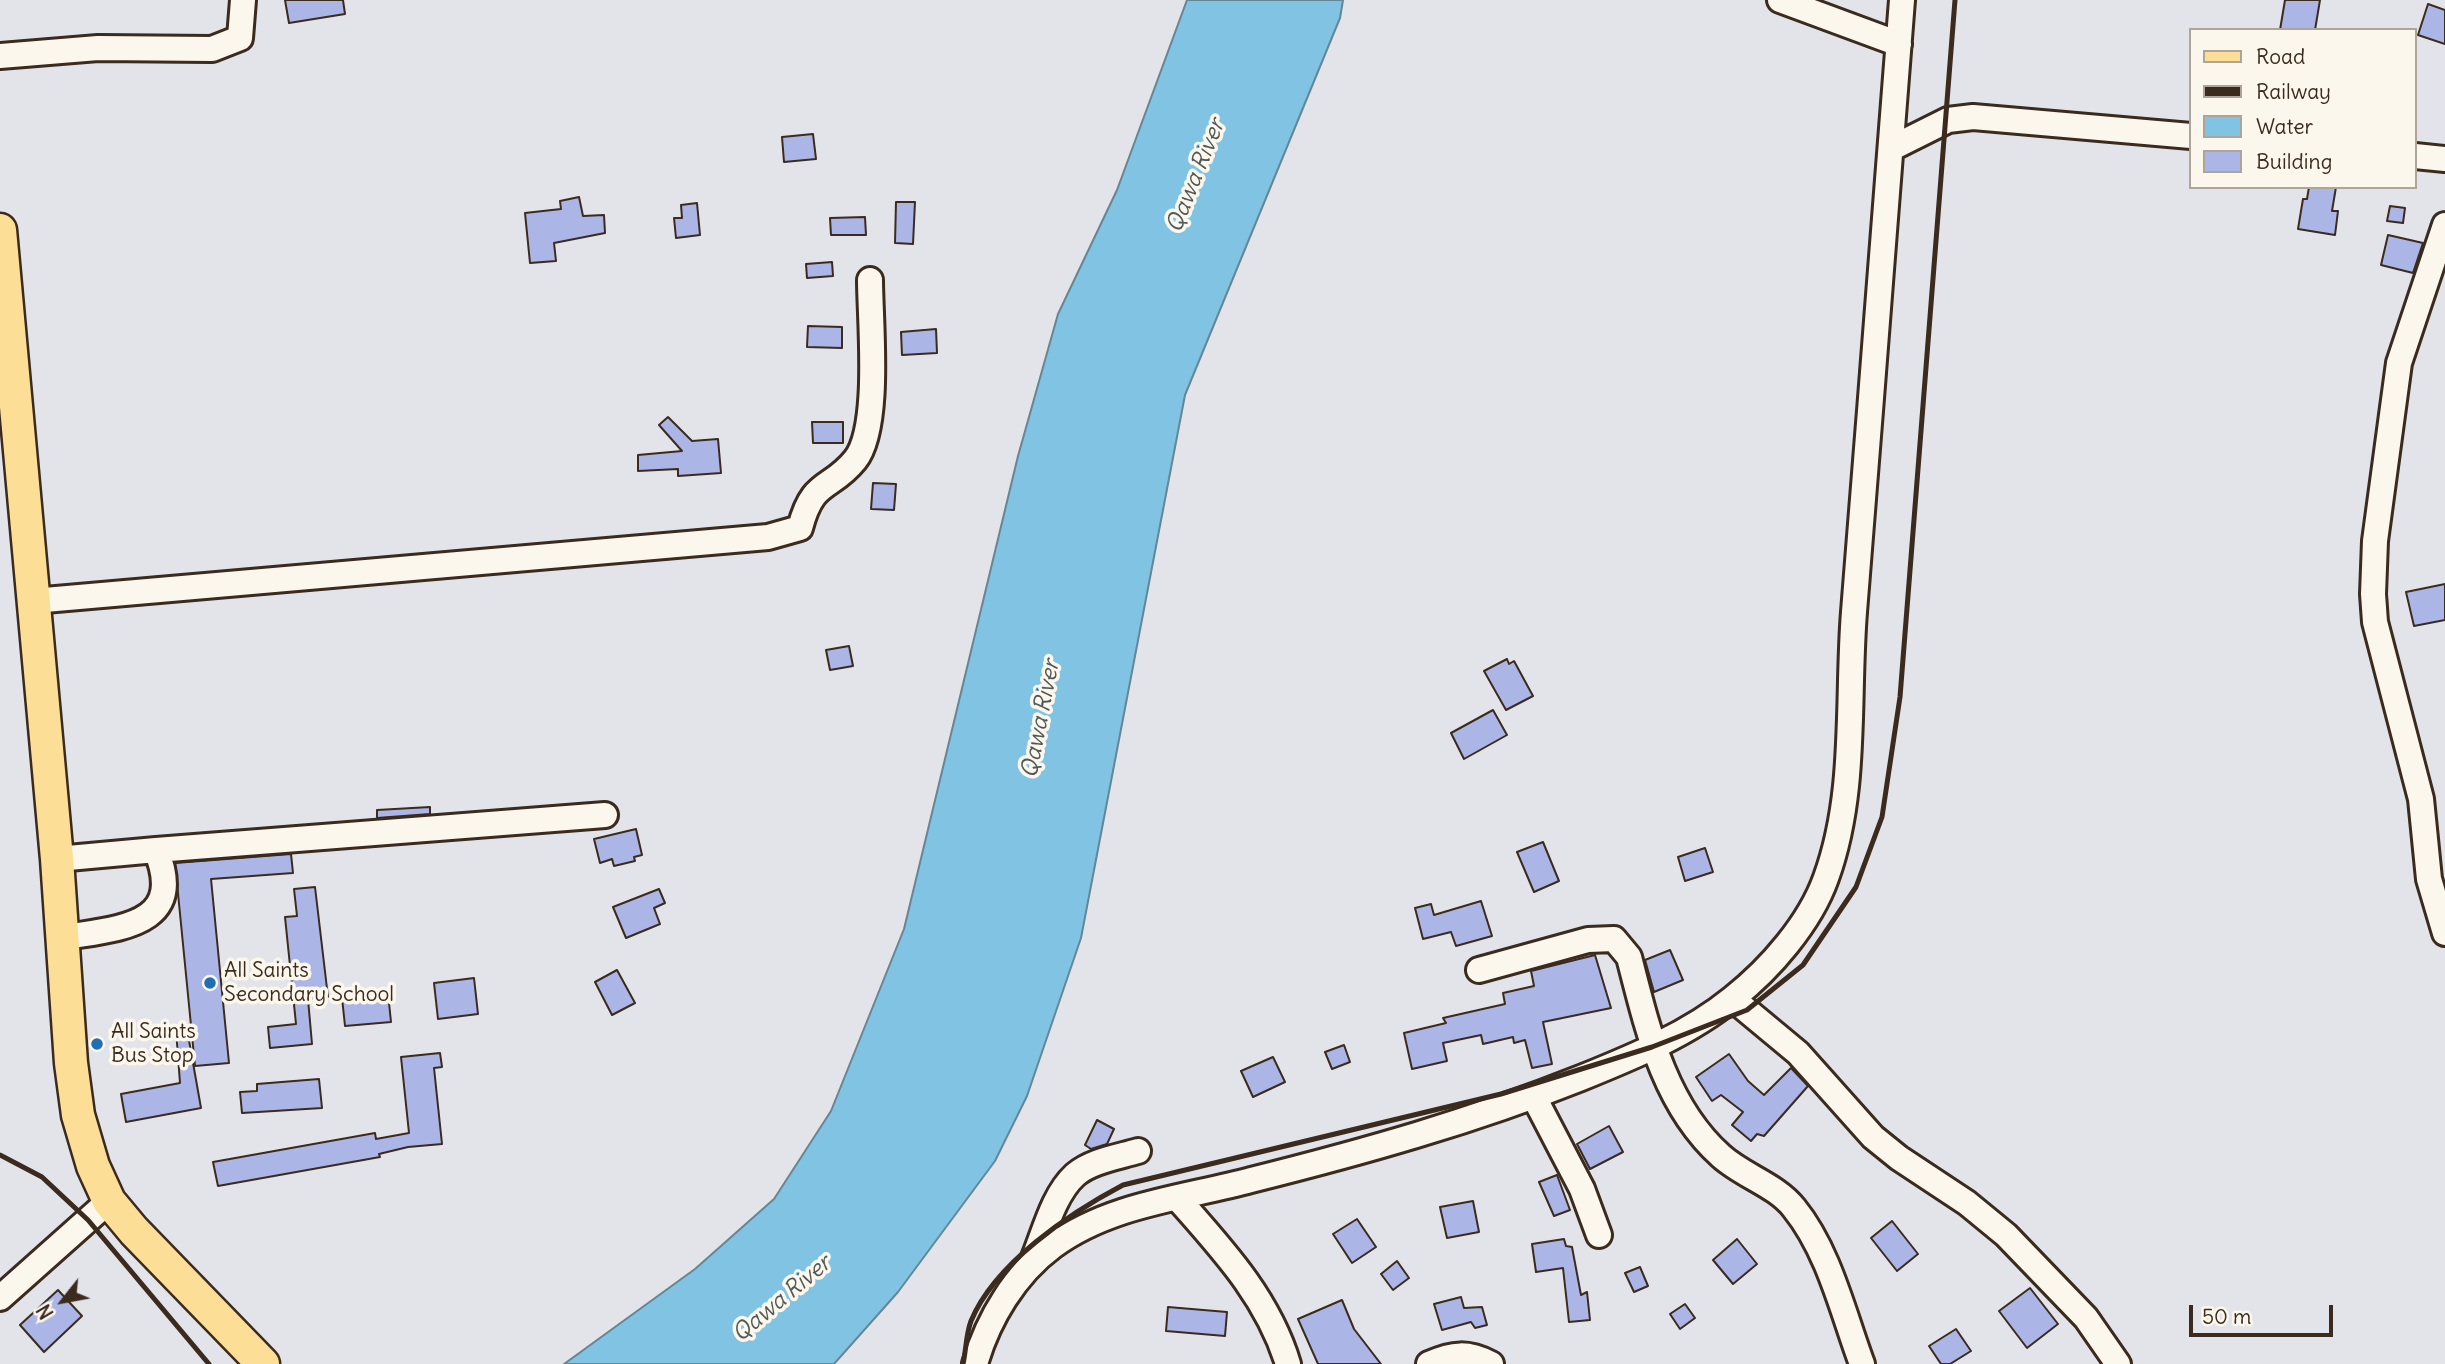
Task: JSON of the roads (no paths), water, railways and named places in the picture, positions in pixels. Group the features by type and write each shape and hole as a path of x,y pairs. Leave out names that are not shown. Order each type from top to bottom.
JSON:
{"main road":[{"path":"0,230 57,859 71,1063 78,1115 93,1166 109,1201 134,1231 263,1364"}],"street":[{"path":"0,56 98,48 212,49 240,38 243,0"},
{"path":"1780,0 1899,44"},
{"path":"975,1364 981,1342 996,1314 1030,1267 1050,1248 1095,1221 1125,1209 1178,1199 1363,1153 1534,1097 1652,1047 1694,1025 1733,999 1766,967 1798,928 1826,880 1842,815 1849,750 1853,619 1902,0"},
{"path":"1892,148 1948,120 1973,117 2190,136"},
{"path":"2417,156 2445,159"},
{"path":"2445,225 2399,363 2375,541 2372,594 2378,632 2421,799 2429,879 2445,933"},
{"path":"33,601 768,537 800,528 805,510 817,489 856,459 863,444 874,378 870,280"},
{"path":"57,859 605,815"},
{"path":"61,937 109,929 153,914 160,906 165,888 156,850"},
{"path":"1479,970 1588,940 1614,939 1629,957 1652,1047 1683,1108 1708,1145 1736,1170 1762,1183 1793,1206 1817,1246 1861,1364"},
{"path":"1733,999 1798,1053 1873,1137 1899,1158 1967,1203 2006,1235 2086,1318 2118,1364"},
{"path":"1534,1097 1582,1189 1599,1235"},
{"path":"1030,1267 1059,1198 1075,1175 1096,1164 1138,1151"},
{"path":"1178,1199 1259,1298 1280,1339 1288,1364"},
{"path":"0,1298 109,1201"},
{"path":"1429,1364 1448,1355 1468,1354 1491,1364"}],"water":[{"name":"Qawa River","path":"1187,0 1343,0 1340,18 1185,395 1081,938 1027,1096 995,1161 898,1292 834,1364 564,1364 695,1269 774,1199 831,1111 904,929 1018,456 1058,314 1117,190"}],"railway":[{"path":"963,1364 971,1321 997,1279 1058,1225 1123,1185 1501,1094 1652,1047 1747,1010 1803,965 1856,887 1882,817 1900,697 1955,0"},
{"path":"0,1155 42,1177 88,1220 209,1364"}],"place":[{"name":"All Saints Secondary School","path":"210,983"},
{"name":"All Saints Bus Stop","path":"97,1044"}]}
